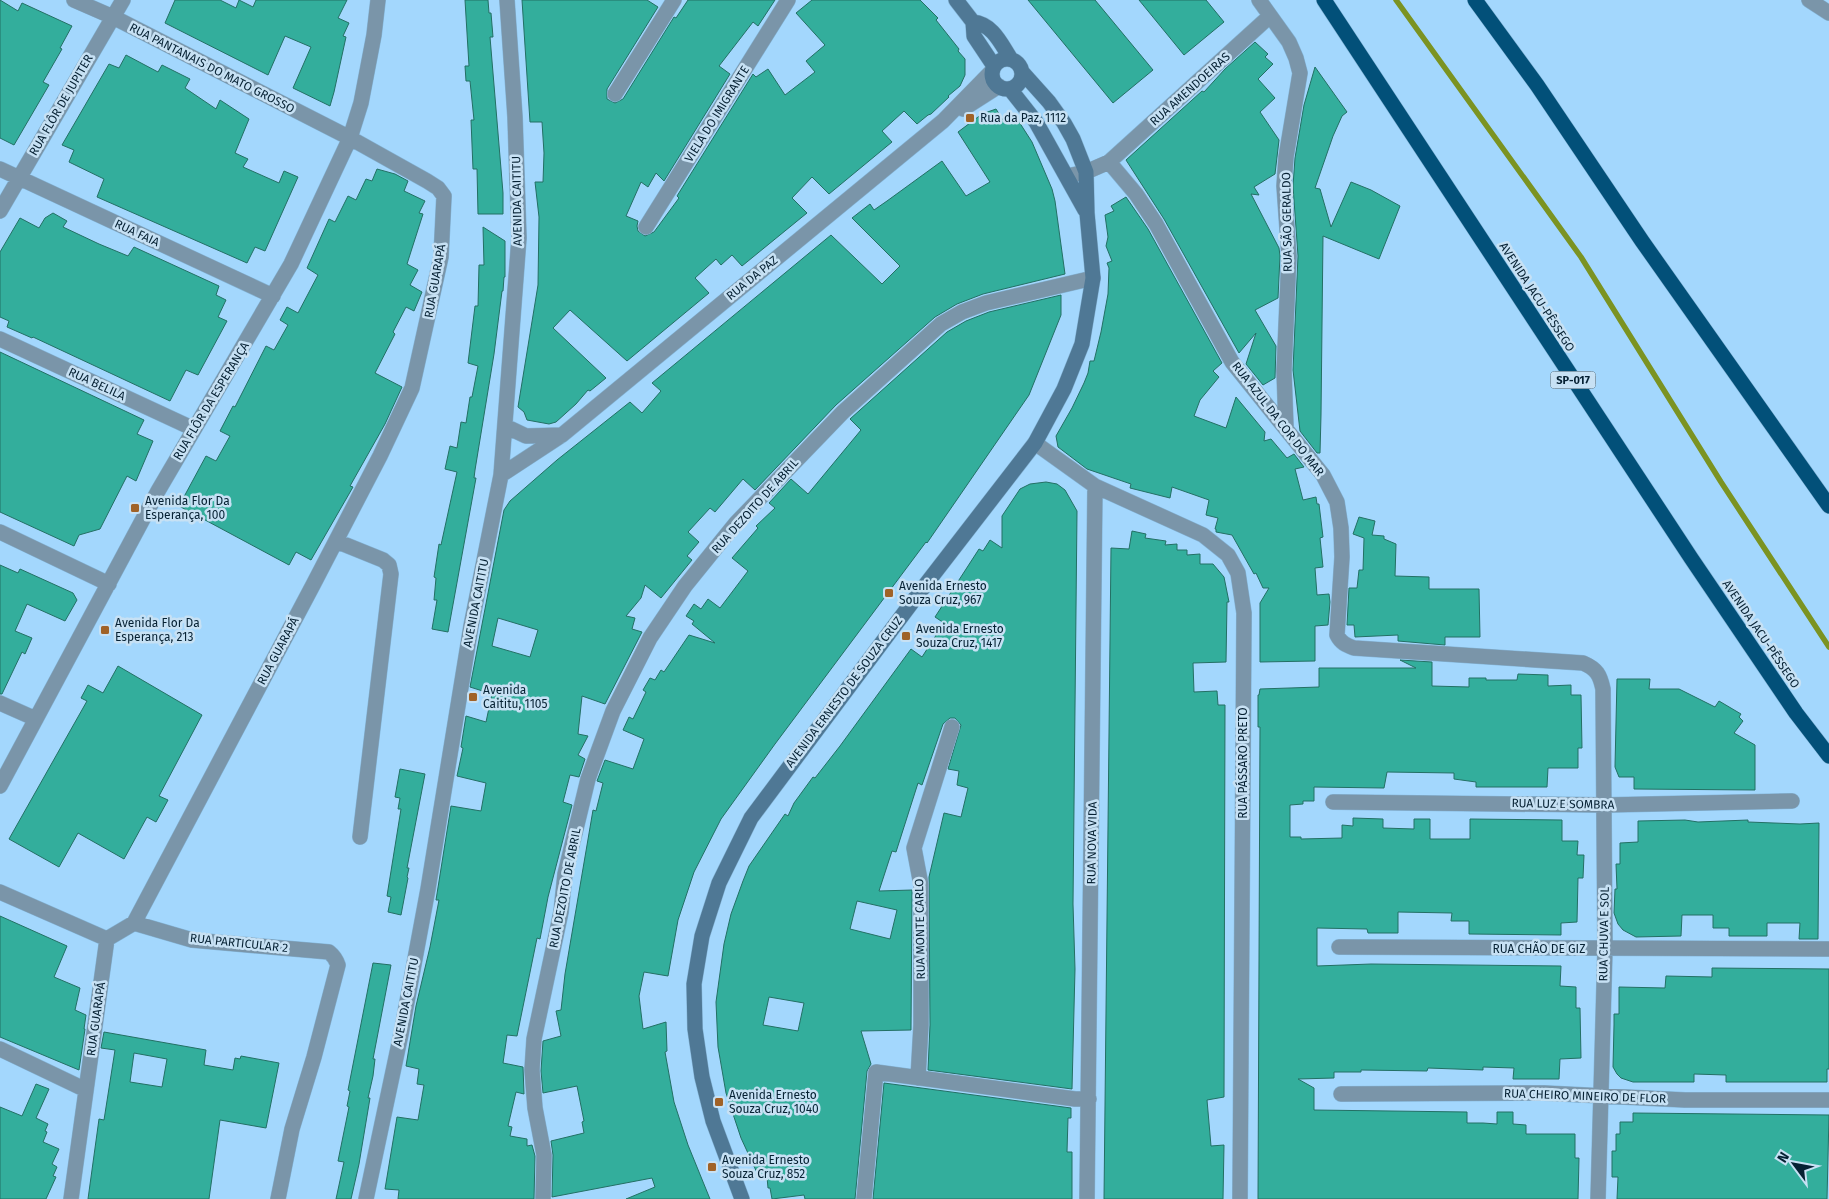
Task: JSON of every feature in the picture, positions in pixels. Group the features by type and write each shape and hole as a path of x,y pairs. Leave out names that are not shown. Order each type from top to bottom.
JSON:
{"highway":[{"name":"AVENIDA JACU-PÊSSEGO","path":"1324,0 1697,566 1796,713 1829,756"},
{"path":"1476,0 1537,85 1642,241 1829,506"}],"street":[{"name":"RUA PANTANAIS DO MATO GROSSO","path":"74,0 113,17 350,138"},
{"name":"RUA FLÔR DE JUPITER","path":"0,211 123,0"},
{"name":"RUA FLÔR DA ESPERANÇA","path":"0,786 158,491 295,256 350,138 361,103 374,35 378,0"},
{"name":"AVENIDA CAITITU","path":"366,1199 401,1034 470,634 501,475 519,238 515,117 507,0"},
{"path":"615,94 674,0"},
{"name":"VIELA DO IMIGRANTE","path":"646,227 788,0"},
{"path":"956,0 973,22 974,36 993,68"},
{"name":"RUA SÃO GERALDO","path":"1258,0 1289,42 1300,73 1286,157 1284,186 1289,256 1284,371 1286,427"},
{"path":"1810,0 1829,13"},
{"name":"RUA AMENDOEIRAS","path":"1109,162 1270,16"},
{"path":"973,22 982,23 989,27 1011,59 1019,64 1022,73 1021,80 1017,85 1005,88 992,77 993,68 1004,58 1011,59"},
{"name":"RUA DA PAZ","path":"501,475 562,435 943,121 993,68"},
{"name":"AVENIDA ERNESTO DE SOUZA CRUZ","path":"742,1199 713,1120 702,1077 695,1029 694,984 702,936 719,883 750,818 922,589 1035,443 1064,389 1082,344 1093,278 1087,213 1086,172 1073,139 1064,123 1049,102 1022,73"},
{"name":"RUA DA PAZ","path":"943,121 1005,88"},
{"name":"AVENIDA ERNESTO DE SOUZA CRUZ","path":"1005,88 1036,122 1087,213"},
{"name":"RUA GUARAPÁ","path":"134,923 336,541 380,456 412,388 441,257 444,196 438,188 350,138"},
{"path":"1066,176 1086,172 1109,162"},
{"name":"RUA AZUL DA COR DO MAR","path":"1109,162 1136,194 1156,224 1232,362 1323,475 1337,502 1341,528 1342,557 1337,635 1340,640 1354,648 1583,663 1597,670"},
{"name":"RUA FAIA","path":"0,169 273,296"},
{"name":"RUA DEZOITO DE ABRIL","path":"543,1199 544,1156 535,1108 532,1070 534,1039 561,912 566,874 588,779 613,711 650,638 686,586 736,523 843,412 941,324 962,312 986,303 1093,278"},
{"name":"RUA BELILA","path":"0,339 194,429"},
{"path":"505,426 526,436 562,435"},
{"name":"RUA PÁSSARO PRETO","path":"1035,443 1095,486 1204,535 1228,555 1238,573 1244,613 1240,1199"},
{"path":"1812,482 1829,492"},
{"name":"RUA NOVA VIDA","path":"1088,1199 1095,486"},
{"path":"0,532 109,584"},
{"path":"336,541 383,560 389,565 391,574 360,837"},
{"name":"RUA CHUVA E SOL","path":"1597,670 1603,689 1605,805 1605,949 1598,1199"},
{"path":"0,703 36,720"},
{"name":"RUA MONTE CARLO","path":"918,1078 921,1025 921,885 914,848 952,727"},
{"name":"RUA LUZ E SOMBRA","path":"1333,802 1605,805 1792,801"},
{"path":"0,892 107,939 134,923"},
{"name":"RUA PARTICULAR 2","path":"134,923 192,940 329,952 334,956 338,965 314,1057 292,1129 278,1199"},
{"name":"RUA GUARAPÁ","path":"71,1199 107,939"},
{"name":"RUA CHÃO DE GIZ","path":"1339,947 1829,949"},
{"path":"0,1049 86,1090"},
{"path":"864,1199 876,1072 1075,1099 1089,1099"},
{"name":"RUA CHEIRO MINEIRO DE FLOR","path":"1341,1094 1544,1093 1685,1100 1829,1100"}],"building":[{"path":"0,0 18,11 22,3 72,26 60,48 62,49 43,82 49,85 14,145 0,138"},
{"path":"175,0 220,0 236,8 239,0 253,7 256,0 347,0 338,18 349,23 343,36 346,37 330,106 293,88 311,47 285,36 268,75 165,23"},
{"path":"465,0 488,0 489,13 491,13 493,37 490,37 503,193 503,214 478,214 477,169 473,169 471,120 474,120 470,81 466,81 465,66 469,66"},
{"path":"522,0 647,0 658,7 607,89 607,99 615,103 623,99 674,17 676,18 688,0 775,0 758,26 753,22 719,66 730,74 664,181 656,173 648,187 641,182 626,216 638,221 638,231 645,236 654,232 679,198 677,196 753,74 756,77 768,69 785,95 815,72 806,61 825,45 796,13 812,0 920,0 938,18 936,20 965,59 965,75 960,86 931,114 917,124 904,111 882,131 892,142 829,194 812,177 792,198 807,213 742,266 732,255 721,265 716,259 695,278 709,293 627,361 570,310 553,328 606,378 590,391 588,390 556,422 549,424 527,420 524,412 518,407 538,285 539,217 535,182 543,182 544,153 542,122 530,122"},
{"path":"1028,0 1095,0 1153,70 1113,103"},
{"path":"1139,0 1206,0 1224,22 1184,55"},
{"path":"1255,42 1268,54 1265,57 1273,64 1258,79 1275,98 1260,112 1279,140 1275,174 1254,187 1259,195 1251,194 1279,248 1280,256 1278,298 1255,310 1276,346 1275,378 1263,385 1246,364 1256,333 1239,353 1164,219 1126,160 1202,91 1204,92 1225,69"},
{"path":"126,55 158,72 162,65 190,79 185,88 216,109 220,100 249,119 235,153 248,159 243,167 279,183 284,171 298,177 265,251 255,247 247,263 97,197 104,179 69,162 74,150 62,145 109,64 119,68"},
{"path":"1315,67 1347,112 1342,116 1333,136 1315,188 1320,189 1331,227 1351,182 1371,190 1400,206 1379,259 1323,236 1320,453 1317,453 1300,431 1293,370 1298,256 1293,186 1295,158 1304,105"},
{"path":"996,109 1003,120 1014,114 1032,142 1052,189 1055,201 1065,274 983,294 957,304 935,317 836,405 755,490 743,479 715,512 710,508 688,532 699,542 687,556 692,560 661,598 645,585 641,598 626,616 635,618 632,629 642,632 605,704 582,696 578,734 588,736 578,755 585,759 579,777 570,775 563,802 572,805 548,897 540,939 537,938 517,1036 507,1035 503,1063 523,1067 524,1094 516,1092 508,1126 512,1127 510,1136 527,1139 527,1146 532,1145 535,1156 534,1199 398,1199 399,1190 385,1189 397,1117 418,1120 424,1085 417,1084 419,1069 406,1066 416,1006 439,900 436,900 451,806 481,811 486,783 457,776 463,748 461,747 466,716 486,722 492,694 470,687 504,510 510,501 557,460 630,402 642,413 661,391 652,383 831,235 882,284 900,266 852,218 870,204 874,210 942,161 966,196 990,182 958,132 982,114","holes":["498,618 538,630 530,657 492,646"]},
{"path":"377,169 395,174 408,181 404,191 425,201 419,213 423,214 407,264 418,270 410,285 422,292 414,311 406,307 393,332 395,334 375,373 402,387 385,424 350,486 353,487 311,560 296,552 289,565 179,506 206,456 216,461 230,436 220,431 233,406 235,407 266,346 274,350 288,325 280,320 287,307 298,313 318,275 307,268 329,219 335,222 348,196 356,200 366,179 372,181"},
{"path":"1126,197 1148,229 1222,363 1213,371 1219,377 1200,400 1194,416 1226,428 1236,397 1265,432 1264,441 1271,439 1287,458 1294,454 1304,467 1295,469 1303,500 1316,497 1317,504 1319,504 1323,537 1320,538 1323,567 1315,568 1317,595 1329,594 1330,602 1328,625 1315,626 1315,661 1260,662 1260,603 1269,588 1263,588 1256,573 1254,574 1232,535 1216,532 1218,518 1206,515 1209,500 1172,487 1170,498 1130,488 1131,484 1087,469 1058,447 1056,436 1084,383 1090,361 1094,361 1101,332 1108,294 1109,268 1107,263 1112,261 1106,246 1108,237 1105,215 1114,211 1111,206"},
{"path":"53,213 67,221 63,227 99,244 128,256 134,247 219,286 216,295 226,300 218,317 227,321 198,375 186,370 170,401 33,337 7,327 9,321 0,317 0,252 20,218 39,228 45,218"},
{"path":"483,227 505,241 505,277 475,470 474,478 476,478 448,632 432,629 437,600 434,600 436,578 434,577 439,544 441,545 457,472 445,469 450,446 457,448 461,422 466,423 478,366 468,363 475,306 478,306 479,265 484,265"},
{"path":"1061,295 1061,315 1029,395 927,543 775,744 721,819 694,872 678,920 668,976 644,972 639,996 643,1029 666,1022 667,1051 665,1052 674,1102 688,1145 710,1199 626,1199 655,1187 652,1178 552,1197 553,1155 551,1141 584,1133 582,1122 584,1121 577,1086 543,1093 541,1071 543,1041 561,1036 556,1011 561,1010 565,974 593,810 596,811 603,783 597,781 605,760 633,769 644,739 623,730 629,717 633,719 646,692 643,690 650,678 655,680 661,670 664,672 689,635 715,643 692,624 694,621 686,616 694,604 701,609 708,599 720,608 748,571 732,558 758,528 756,526 775,508 769,503 791,479 808,494 861,430 850,419 947,332 966,321 989,312"},
{"path":"0,352 144,420 137,434 153,441 136,481 127,476 100,529 79,535 74,546 0,512"},
{"path":"1046,482 1057,484 1065,490 1077,511 1073,904 1075,969 1072,1089 928,1070 930,1025 929,877 944,813 961,817 968,788 957,785 959,771 948,769 961,725 955,718 950,718 943,724 922,785 918,783 896,852 892,851 879,891 912,890 911,1030 861,1031 871,1064 867,1071 855,1199 805,1199 804,1195 772,1199 767,1177 759,1177 741,1138 726,1093 718,1047 716,1002 724,944 731,914 749,866 785,814 788,816 794,803 813,777 815,778 840,746 911,649 922,657 944,623 935,617 979,549 983,551 990,540 1002,548 1002,516 1020,489 1030,484","holes":["857,901 897,910 890,939 850,929","769,997 804,1003 798,1031 763,1025"]},
{"path":"1359,517 1375,521 1372,535 1384,536 1384,539 1396,544 1395,576 1429,577 1429,589 1479,589 1480,637 1445,637 1445,645 1398,641 1398,635 1355,637 1354,625 1347,625 1349,588 1357,588 1359,570 1363,570 1364,538 1353,534"},
{"path":"1132,531 1146,534 1145,538 1166,541 1165,545 1177,544 1177,550 1187,550 1187,555 1200,554 1200,564 1213,564 1224,577 1229,602 1227,602 1226,662 1193,663 1194,692 1217,691 1218,705 1225,705 1224,1097 1207,1100 1211,1146 1224,1145 1223,1199 1104,1199 1111,548 1129,549"},
{"path":"0,565 18,573 20,569 73,593 77,600 65,621 27,604 15,631 32,638 25,654 22,652 2,694 0,694"},
{"path":"1400,660 1432,662 1432,686 1469,687 1469,678 1517,680 1518,674 1548,675 1548,686 1571,685 1571,695 1581,695 1582,748 1578,748 1578,768 1548,768 1547,787 1476,787 1476,782 1454,779 1454,773 1387,772 1384,788 1314,787 1314,801 1303,801 1303,804 1290,805 1290,837 1301,837 1301,839 1342,838 1342,825 1353,826 1353,818 1383,819 1383,828 1414,829 1414,819 1430,819 1430,839 1470,839 1470,819 1562,820 1562,841 1578,841 1577,855 1584,855 1583,878 1578,878 1577,922 1561,923 1561,935 1469,934 1469,921 1451,921 1452,913 1398,912 1398,933 1368,933 1367,929 1317,928 1317,966 1371,964 1561,966 1560,986 1576,987 1576,1008 1580,1008 1581,1058 1560,1059 1559,1079 1513,1079 1514,1068 1483,1067 1483,1070 1428,1068 1427,1071 1361,1070 1361,1072 1334,1072 1334,1078 1298,1079 1314,1088 1314,1110 1467,1112 1467,1123 1497,1124 1497,1112 1513,1112 1513,1124 1526,1125 1526,1134 1575,1134 1575,1158 1579,1158 1578,1199 1258,1199 1260,727 1258,727 1258,695 1260,689 1319,687 1319,668 1416,668"},
{"path":"118,666 202,715 159,796 168,800 156,822 147,817 124,859 78,833 59,867 9,839 87,701 81,698 88,685 103,693"},
{"path":"1617,679 1650,679 1649,689 1679,689 1715,707 1719,701 1741,714 1739,717 1743,721 1734,733 1755,745 1755,790 1634,789 1634,777 1619,777 1615,767"},
{"path":"400,769 425,774 407,868 409,868 408,878 401,915 388,912 391,897 387,896 401,809 398,809 400,798 395,797"},
{"path":"1685,820 1698,822 1748,820 1748,822 1819,823 1818,939 1799,939 1800,923 1767,923 1767,936 1729,936 1729,928 1713,928 1713,915 1682,915 1681,936 1636,937 1623,930 1618,924 1614,913 1615,889 1617,889 1616,864 1620,864 1620,843 1638,842 1638,821"},
{"path":"0,916 67,946 54,977 80,988 75,1010 86,1015 79,1070 0,1037"},
{"path":"373,963 391,965 373,1059 375,1059 373,1076 359,1164 351,1199 336,1199 344,1162 338,1161 349,1107 347,1106 350,1091 348,1090"},
{"path":"1712,968 1829,969 1829,1069 1827,1069 1827,1082 1726,1082 1726,1075 1694,1074 1694,1082 1633,1082 1621,1078 1613,1067 1614,1014 1619,1014 1619,987 1665,988 1666,976 1712,977"},
{"path":"104,1032 206,1050 204,1065 233,1070 235,1058 240,1059 241,1056 279,1063 266,1128 220,1120 209,1199 88,1199 99,1119 104,1120 115,1050 101,1048","holes":["134,1053 167,1059 162,1087 130,1082"]},
{"path":"884,1083 1071,1108 1071,1118 1068,1118 1067,1152 1072,1152 1072,1199 873,1199"},
{"path":"36,1084 49,1089 36,1118 48,1124 43,1142 59,1149 52,1164 57,1167 53,1176 56,1177 46,1199 0,1199 0,1107 22,1116"},
{"path":"1633,1113 1829,1115 1827,1199 1617,1199 1618,1177 1612,1177 1612,1151 1616,1151 1616,1134 1620,1134 1620,1122 1633,1122"}],"waterway":[{"path":"1396,0 1581,257 1721,482 1829,647"}],"place":[{"name":"Rua da Paz, 1112","path":"970,118"},
{"name":"Avenida Flor Da Esperança, 100","path":"135,508"},
{"name":"Avenida Ernesto Souza Cruz, 967","path":"889,593"},
{"name":"Avenida Flor Da Esperança, 213","path":"105,630"},
{"name":"Avenida Ernesto Souza Cruz, 1417","path":"906,636"},
{"name":"Avenida Caititu, 1105","path":"473,697"},
{"name":"Avenida Ernesto Souza Cruz, 1040","path":"719,1102"},
{"name":"Avenida Ernesto Souza Cruz, 852","path":"712,1167"}]}
